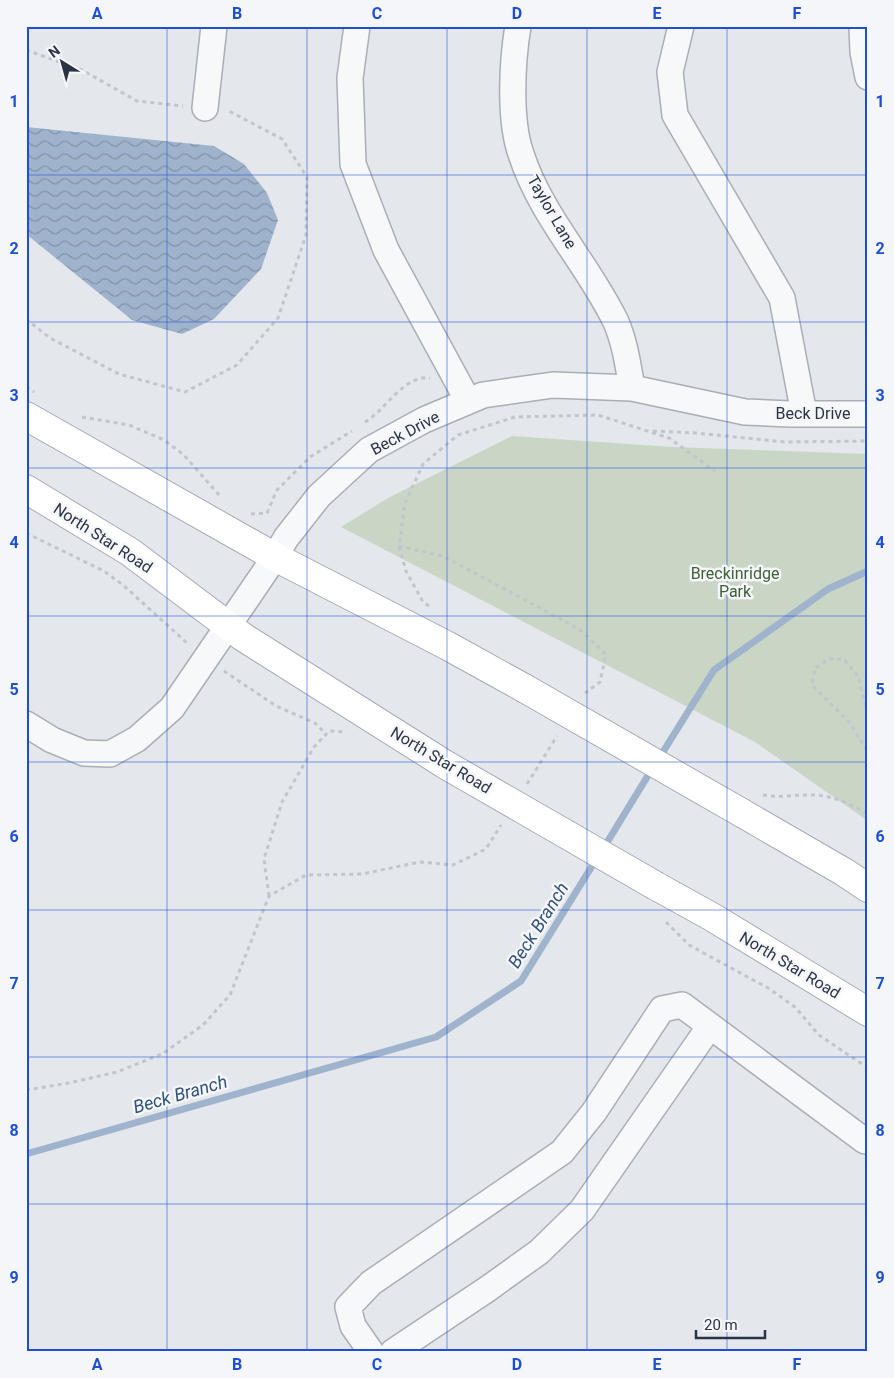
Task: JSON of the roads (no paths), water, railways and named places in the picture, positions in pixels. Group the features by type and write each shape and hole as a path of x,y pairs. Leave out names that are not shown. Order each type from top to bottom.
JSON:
{"main road":[{"path":"33,405 275,557 448,646 524,688 749,803 868,888"},
{"name":"North Star Road","path":"26,489 130,552 228,625 446,765 712,917 868,1012"}],"street":[{"path":"206,108 214,26"},
{"path":"357,26 350,78 353,164 386,250 464,393"},
{"name":"Taylor Lane","path":"518,26 513,77 514,114 520,153 540,198 596,286 616,323 626,352 632,388"},
{"path":"681,26 670,72 675,115 782,298 804,414"},
{"path":"862,26 863,52 868,77"},
{"name":"Beck Drive","path":"26,724 52,740 84,753 110,754 137,739 172,708 286,538 319,496 370,450 424,420 464,393 483,396 553,385 632,388 745,412 868,414"},
{"path":"371,1352 353,1326 348,1307 371,1283 562,1152 594,1112 662,1009 682,1005 867,1141"},
{"path":"393,1352 539,1252 582,1210 710,1026"}],"water":[{"path":"26,127 214,146 244,164 267,193 278,220 261,269 214,319 182,334 132,320 26,234"}],"waterway":[{"name":"Beck Branch","path":"658,760 714,670 828,589 868,571"},
{"name":"Beck Branch","path":"603,849 652,769"},
{"name":"Beck Branch","path":"26,1154 436,1037 521,981 597,858"}],"park label":[{"name":"Breckinridge Park","path":"735,582"}]}
